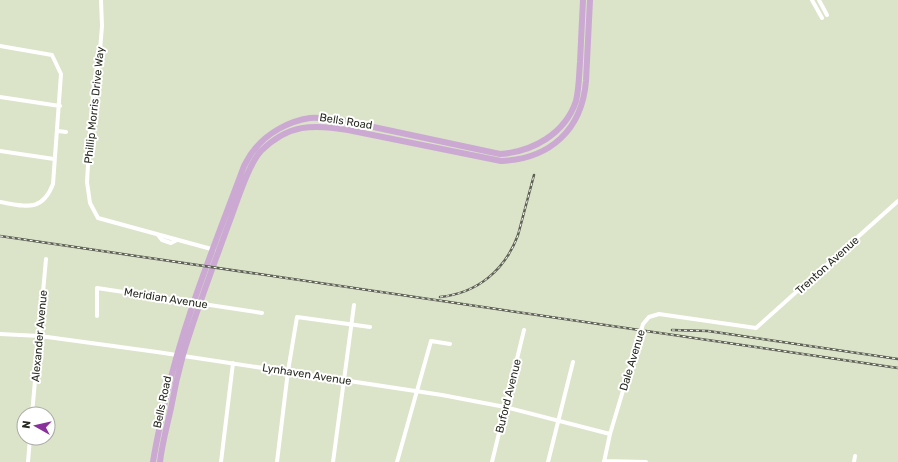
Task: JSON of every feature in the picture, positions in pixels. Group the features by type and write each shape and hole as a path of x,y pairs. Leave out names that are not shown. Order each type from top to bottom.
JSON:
{"main road":[{"name":"Bells Road","path":"154,462 157,440 194,302 216,250 237,194 244,166 253,151 261,142 282,127 296,121 312,118 336,119 500,154 514,153 535,146 549,137 568,117 576,99 579,82 583,0"},
{"name":"Bells Road","path":"237,194 260,152 284,134 313,126 327,126 501,161 513,161 536,154 563,138 581,109 585,94 590,0"},
{"path":"580,49 588,49"},
{"path":"372,135 374,128"},
{"path":"469,155 470,148"},
{"name":"Bells Road","path":"160,462 179,356 200,304 216,250"}],"street":[{"name":"Phillip Morris Drive Way","path":"101,0 102,26 100,50 94,84 87,182 90,203 98,218 158,235 162,240 172,243 177,240 216,250"},
{"path":"812,0 822,18"},
{"path":"819,0 827,16"},
{"path":"0,46 52,55 61,74 60,106 52,187 46,198 38,205 20,206 0,202"},
{"path":"0,98 60,106"},
{"path":"58,131 66,132"},
{"path":"0,150 55,158"},
{"name":"Trenton Avenue","path":"756,328 898,201"},
{"name":"Alexander Avenue","path":"33,406 46,259"},
{"name":"Meridian Avenue","path":"97,316 98,288 262,313"},
{"path":"333,462 354,305"},
{"name":"Dale Avenue","path":"604,461 610,434 643,324 649,317 660,314 756,328"},
{"path":"277,462 288,371 297,317 370,327"},
{"name":"Buford Avenue","path":"492,462 524,330"},
{"name":"Lynhaven Avenue","path":"0,334 40,336 442,394 505,407 558,422 610,434"},
{"path":"397,462 431,340 450,344"},
{"path":"548,462 573,362"},
{"path":"221,462 233,363"},
{"path":"28,462 29,446"},
{"path":"854,462 855,456"},
{"path":"604,461 646,462"}],"railway":[{"path":"440,297 454,295 478,285 498,269 506,259 518,235 534,175"},
{"path":"0,236 898,368"},
{"path":"672,330 708,331 898,359"}]}
